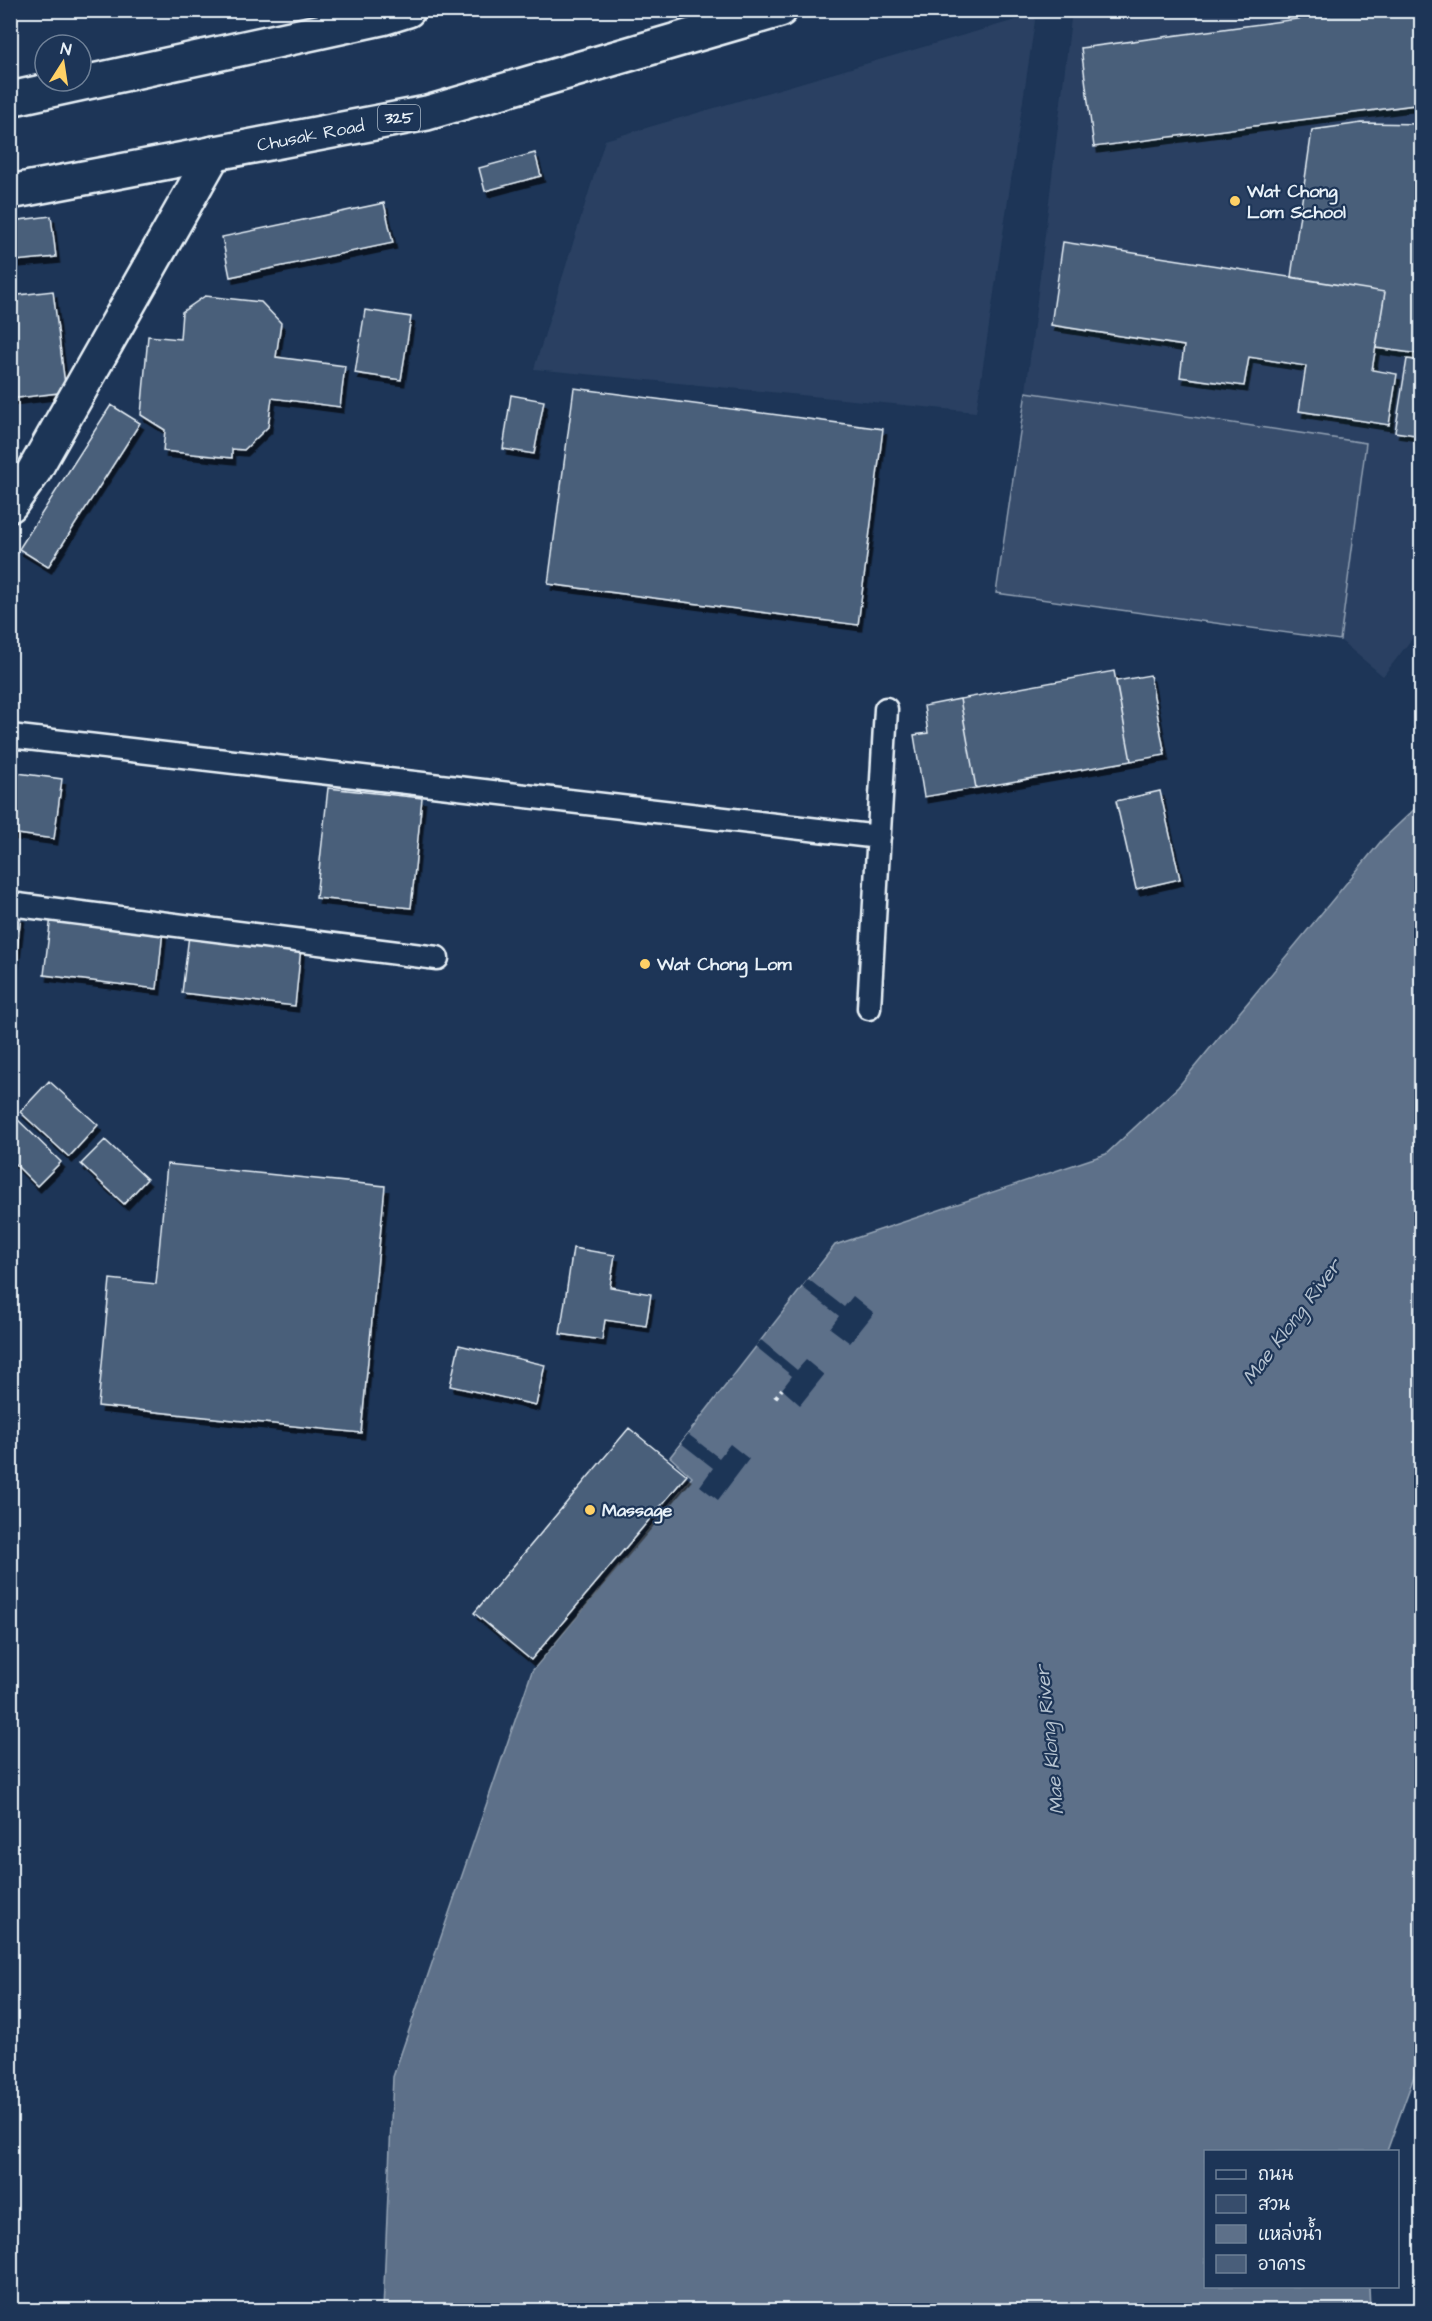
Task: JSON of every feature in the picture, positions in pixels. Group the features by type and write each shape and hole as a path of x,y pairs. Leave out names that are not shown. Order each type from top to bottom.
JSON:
{"main road":[{"path":"10,99 372,21 408,10"},
{"name":"Chusak Road","path":"10,192 427,113 780,10"},
{"path":"10,506 34,471 214,153"}],"lane":[{"path":"869,1008 886,709"},
{"path":"10,736 879,837"},
{"path":"10,904 437,958"}],"path":[{"path":"775,1398 782,1389"}],"shaded area":[{"name":"Wat Chong Lom School","path":"1072,11 1421,11 1421,627 1383,676 1340,640 996,593 1026,392"},
{"path":"1036,14 976,412 534,369 605,140"}],"green space":[{"path":"1026,392 1366,443 1340,640 996,593"}],"water":[{"name":"Mae Klong River","path":"1421,803 1421,2057 1387,2150 1204,2150 1204,2288 1369,2288 1370,2310 383,2310 393,2077 532,1671 692,1477 670,1457 835,1245 1106,1154 1178,1087 1382,840"}],"pier":[{"path":"808,1279 844,1307 853,1296 874,1313 850,1343 830,1328 839,1316 802,1287"},
{"path":"761,1340 797,1370 806,1360 824,1375 800,1405 782,1389 792,1376 755,1346"},
{"path":"688,1434 719,1458 730,1444 749,1459 718,1500 700,1486 713,1468 681,1443"}],"building":[{"path":"1364,10 1422,10 1422,104 1094,147 1081,48"},
{"path":"1362,123 1422,124 1422,337 1419,354 1376,348 1385,292 1291,277 1312,130"},
{"path":"535,153 541,176 485,191 479,168"},
{"path":"384,203 393,243 230,277 222,237"},
{"path":"51,216 56,257 15,261 11,221"},
{"path":"1063,242 1385,292 1372,370 1397,374 1389,425 1299,411 1306,366 1249,357 1244,386 1180,377 1184,346 1051,325"},
{"path":"53,291 66,392 10,399 10,296"},
{"path":"205,296 261,302 281,323 276,357 345,366 340,407 272,398 268,427 244,450 232,449 232,458 163,451 165,430 141,415 148,336 180,339 182,312"},
{"path":"365,310 411,317 401,380 355,373"},
{"path":"1407,359 1422,361 1422,436 1395,432"},
{"path":"574,388 883,429 858,625 548,584"},
{"path":"511,395 544,401 534,454 503,449"},
{"path":"111,405 140,423 48,567 19,549"},
{"path":"1114,671 1131,761 976,788 960,699"},
{"path":"1150,675 1165,755 1131,761 1116,681"},
{"path":"960,699 976,788 924,797 914,735 928,733 924,706"},
{"path":"10,772 62,779 54,839 10,833"},
{"path":"328,788 422,798 411,908 316,898"},
{"path":"1160,791 1180,879 1136,889 1116,801"},
{"path":"10,914 21,916 14,972 10,972"},
{"path":"51,916 163,930 157,989 44,975"},
{"path":"189,935 301,948 295,1006 182,993"},
{"path":"49,1081 98,1125 69,1157 20,1112"},
{"path":"10,1112 61,1162 37,1186 10,1159"},
{"path":"105,1140 147,1179 124,1204 81,1164"},
{"path":"167,1164 385,1186 361,1433 98,1406 110,1279 156,1284"},
{"path":"573,1248 615,1255 610,1287 651,1294 646,1326 605,1320 602,1340 560,1334"},
{"path":"459,1345 545,1365 536,1405 450,1386"},
{"path":"629,1428 687,1475 531,1660 474,1613"}],"place":[{"name":"Wat Chong Lom School","path":"1235,201"},
{"name":"Wat Chong Lom","path":"645,964"},
{"name":"Massage","path":"590,1510"}]}
